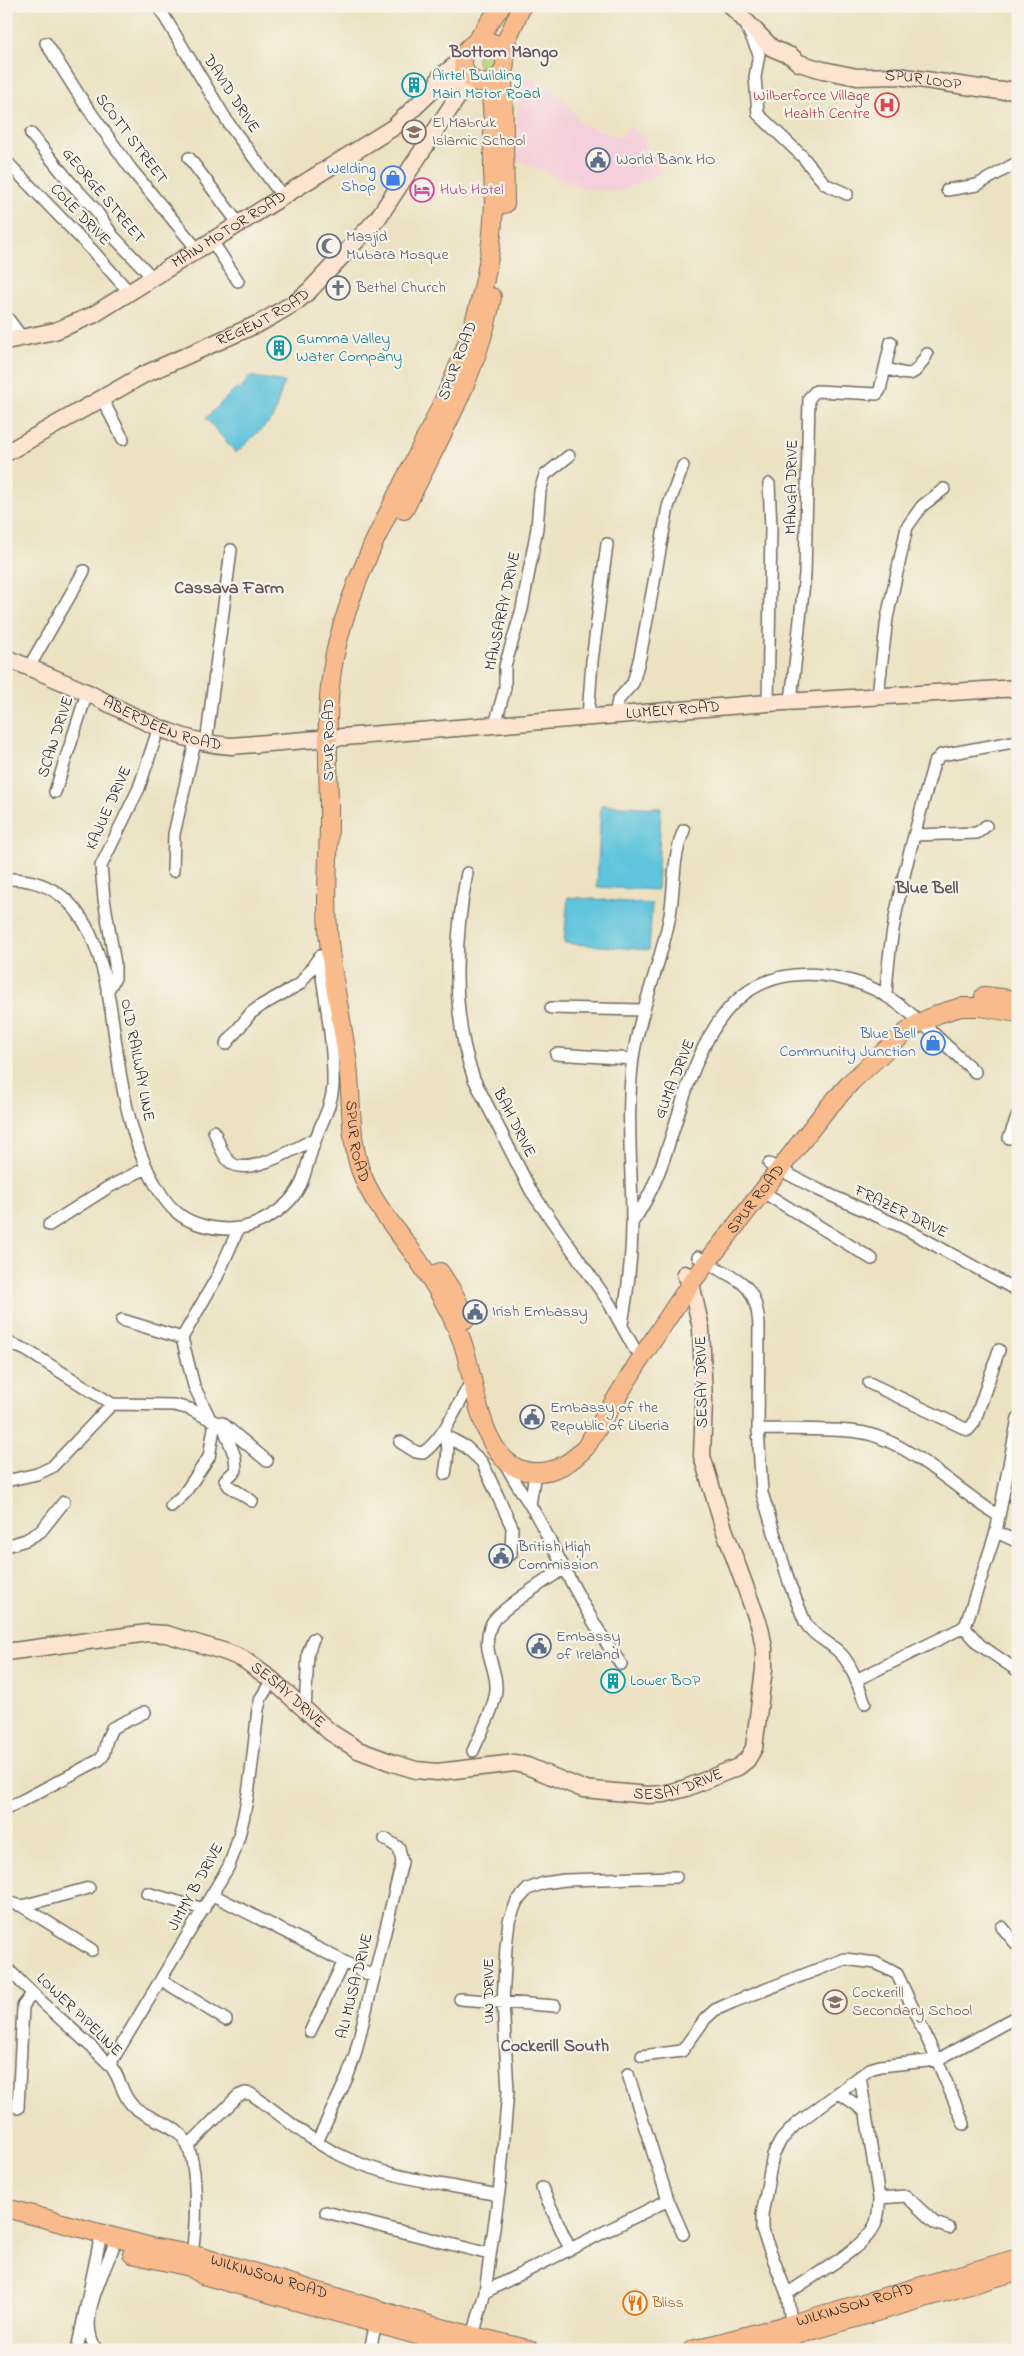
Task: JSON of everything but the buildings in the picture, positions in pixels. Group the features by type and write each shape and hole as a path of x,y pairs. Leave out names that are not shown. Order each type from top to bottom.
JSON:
{"main road":[{"path":"475,43 490,41 502,50 506,61 496,78 479,83 467,71 468,48 475,43 501,6"},
{"path":"502,50 522,6"},
{"name":"SPUR ROAD","path":"496,78 500,196 499,264 480,346 452,413 381,543 347,644 333,738 328,941 346,1046 354,1142 359,1167 437,1288 452,1316 464,1346 490,1439 504,1460 521,1470 535,1473 551,1471 565,1466 586,1447 638,1351 688,1279 865,1053 915,1019 933,1003 960,997 982,996 1018,1000"},
{"name":"SPUR ROAD","path":"333,738 340,944 357,1062 366,1152 380,1198 454,1294 476,1345 497,1428 503,1442 511,1452 530,1460 543,1461 556,1458 578,1439 616,1389"},
{"name":"SPUR ROAD","path":"915,1019 962,1007 982,1007 1018,1013"},
{"name":"SPUR ROAD","path":"746,1203 763,1192 774,1167"},
{"name":"WILKINSON ROAD","path":"6,2208 151,2247 191,2261 299,2288 472,2343"},
{"name":"WILKINSON ROAD","path":"6,2219 156,2261 191,2261 203,2275 376,2323 472,2343 531,2350"},
{"name":"WILKINSON ROAD","path":"746,2350 792,2329 1018,2258"},
{"name":"WILKINSON ROAD","path":"692,2350 792,2329 1018,2271"}],"street":[{"name":"DAVID DRIVE","path":"158,6 229,124 283,197"},
{"name":"SPUR LOOP","path":"731,6 772,48 791,56 799,63 823,70 857,77 898,76 1000,91 1018,88"},
{"path":"743,19 759,54 755,77 758,114 802,156 825,184 847,194"},
{"name":"SCOTT STREET","path":"46,43 84,103 131,169 197,249"},
{"name":"MAIN MOTOR ROAD","path":"6,341 63,328 94,315 394,127 436,87 440,77 467,71"},
{"name":"REGENT ROAD","path":"6,453 101,397 143,375 262,322 296,302 309,291 378,218 467,71"},
{"name":"GEORGE STREET","path":"31,134 63,174 95,209 113,236 152,277"},
{"path":"189,158 239,224"},
{"name":"COLE DRIVE","path":"6,161 91,249 130,293"},
{"path":"947,190 977,185 991,175 1018,162"},
{"path":"212,241 238,281"},
{"path":"6,316 24,338"},
{"name":"MANGA DRIVE","path":"791,701 807,550 809,398 816,391 877,394 880,390 891,342"},
{"path":"885,368 909,374 917,371 927,354"},
{"path":"101,397 123,439"},
{"name":"MANSARAY DRIVE","path":"495,725 505,688 505,666 522,609 537,528 540,491 545,475 569,456"},
{"path":"614,715 618,700 633,683 638,666 668,507 683,466"},
{"path":"768,703 771,528 769,484"},
{"path":"878,695 887,618 907,527 922,506 944,489"},
{"path":"588,717 592,661 607,544"},
{"path":"173,871 174,834 201,743 231,550"},
{"path":"29,667 84,571"},
{"name":"ABERDEEN ROAD","path":"6,658 159,727 201,743 261,746 333,738"},
{"name":"LUMELY ROAD","path":"333,738 791,701 1018,688"},
{"name":"SCAN DRIVE","path":"55,792 87,693"},
{"name":"KAJUE DRIVE","path":"107,992 114,978 115,964 104,899 101,866 139,788 159,727"},
{"path":"886,996 889,957 914,835 937,758 941,755 1018,740"},
{"path":"914,835 977,834 986,826"},
{"path":"622,1324 630,1262 632,1223 630,1145 633,1058 643,1010 670,914 674,858 684,830"},
{"name":"BAH DRIVE","path":"467,873 459,924 458,975 459,1019 467,1060 477,1087 531,1190 622,1324 638,1351"},
{"name":"OLD RAILWAY LINE","path":"6,878 32,880 46,885 80,914 91,931 107,992 124,1094 146,1168 163,1198 176,1213 211,1228 238,1230 277,1212 294,1196 303,1179 332,1093 331,1037 319,957"},
{"path":"226,1044 262,1004 300,984 328,941"},
{"name":"GUMA DRIVE","path":"632,1223 647,1201 660,1173 677,1111 697,1061 720,1022 744,993 768,980 800,973 834,977 871,988 886,996 915,1019 975,1072"},
{"path":"552,1008 643,1010"},
{"path":"556,1054 633,1058"},
{"path":"1009,1138 1018,1115"},
{"path":"214,1131 230,1162 239,1168 250,1167 267,1161 316,1138"},
{"name":"FRAZER DRIVE","path":"774,1167 819,1190 904,1228 1018,1291"},
{"path":"49,1225 107,1188 146,1168"},
{"path":"763,1192 872,1259"},
{"path":"238,1230 217,1277 182,1338 194,1386 235,1458 236,1470 225,1480 230,1486 252,1501"},
{"path":"702,1260 743,1282 752,1292 758,1309 759,1473 764,1502 805,1622 815,1635 838,1651 845,1659 865,1703"},
{"name":"SESAY DRIVE","path":"6,1652 148,1632 166,1634 243,1659 272,1680 330,1732 358,1750 416,1770 437,1772 515,1763 583,1789 648,1795 664,1794 686,1788 738,1767 747,1760 754,1748 758,1729 764,1669 764,1648 760,1627 724,1529 702,1456 704,1360 701,1328 688,1279"},
{"path":"122,1320 182,1338"},
{"path":"6,1342 26,1350 112,1404 174,1405 190,1409 215,1421 267,1461"},
{"path":"870,1383 968,1430 972,1428 999,1350"},
{"path":"400,1442 416,1452 423,1453 444,1433 473,1379"},
{"path":"6,1481 37,1474 52,1467 112,1404"},
{"path":"856,1680 964,1627 970,1614 996,1532 1018,1418"},
{"path":"171,1506 184,1494 209,1457 215,1421"},
{"path":"758,1429 860,1432 883,1440 908,1452 999,1516"},
{"path":"444,1433 447,1461 445,1474"},
{"path":"444,1433 466,1446 482,1462 512,1527 511,1554"},
{"path":"504,1460 593,1624 621,1664"},
{"path":"530,1505 535,1473"},
{"path":"6,1546 26,1540 41,1531 64,1502"},
{"path":"996,1532 1018,1542"},
{"path":"473,1751 496,1689 488,1654 487,1638 492,1622 503,1610 564,1568"},
{"path":"964,1627 980,1644 1018,1671"},
{"path":"305,1710 308,1653 313,1640"},
{"name":"JIMMY B DRIVE","path":"110,2064 230,1866 240,1841 246,1808 258,1709 261,1698 272,1680"},
{"path":"6,1809 99,1760 103,1756 112,1728 145,1712"},
{"name":"ALI MUSA DRIVE","path":"317,2142 350,2070 402,1862 399,1848 385,1839"},
{"name":"UN DRIVE","path":"472,2343 485,2292 498,2195 508,2092 504,2002 509,1921 517,1901 528,1889 544,1883 565,1880 676,1877"},
{"path":"22,1906 89,1888"},
{"path":"146,1893 204,1909"},
{"path":"213,1895 374,1978"},
{"path":"6,1902 22,1906 92,1950"},
{"path":"1002,1927 1018,1946"},
{"path":"642,2056 682,2051 705,2019 715,2010 845,1959 876,1963 897,1974 964,2124"},
{"path":"310,2032 343,1963"},
{"name":"LOWER PIPELINE","path":"6,1967 32,1994 110,2064 131,2104 142,2113 173,2128 189,2146"},
{"path":"162,1980 226,2020"},
{"path":"18,2108 23,2006 32,1994"},
{"path":"460,1999 555,2006"},
{"path":"792,2329 787,2294 762,2230 762,2214 773,2155 781,2140 796,2125 860,2076 880,2066 937,2060 1018,2016"},
{"path":"628,2074 668,2200 683,2234"},
{"path":"787,2294 853,2249 875,2224 879,2198 860,2076"},
{"path":"838,2092 865,2111"},
{"path":"191,2261 196,2216 189,2146 238,2096 245,2093 251,2094 317,2142 342,2156 365,2165 498,2195"},
{"path":"542,2188 570,2249"},
{"path":"879,2198 906,2196 935,2223 949,2228"},
{"path":"485,2292 668,2200"},
{"path":"326,2212 489,2254"},
{"path":"77,2350 106,2246"},
{"path":"98,2350 93,2344 88,2329 88,2316 106,2246"},
{"path":"370,2350 376,2323"}],"shaded area":[{"path":"521,74 548,87 565,100 580,123 620,138 629,127 646,138 644,150 658,156 661,174 617,192 580,188 514,158"}],"green space":[{"path":"488,49 496,52 499,60 496,68 488,71 480,68 477,60 480,52"}],"water":[{"path":"250,376 284,382 273,418 236,453 206,418 236,388 240,391"},
{"path":"601,805 661,808 657,890 597,887"},
{"path":"568,897 652,904 649,950 564,943"}],"place":[{"name":"Airtel Building Main Motor Road","path":"414,85"},
{"name":"Wilberforce Village Health Centre","path":"887,105"},
{"name":"El Mabruk Islamic School","path":"414,132"},
{"name":"World Bank HO","path":"598,160"},
{"name":"Welding Shop","path":"393,178"},
{"name":"Hub Hotel","path":"422,190"},
{"name":"Masjid Mubara Mosque","path":"329,246"},
{"name":"Bethel Church","path":"338,288"},
{"name":"Gumma Valley Water Company","path":"279,348"},
{"name":"Blue Bell Community Junction","path":"933,1043"},
{"name":"Irish Embassy","path":"475,1312"},
{"name":"Embassy of the Republic of Liberia","path":"532,1417"},
{"name":"British High Commission","path":"501,1556"},
{"name":"Embassy of Ireland","path":"539,1646"},
{"name":"Lower BOP","path":"613,1681"},
{"name":"Cockerill Secondary School","path":"835,2002"},
{"name":"Bliss","path":"635,2303"}],"district":[{"name":"Bottom Mango","path":"504,53"},
{"name":"Cassava Farm","path":"229,589"},
{"name":"Blue Bell","path":"927,889"},
{"name":"Cockerill South","path":"555,2047"}]}
